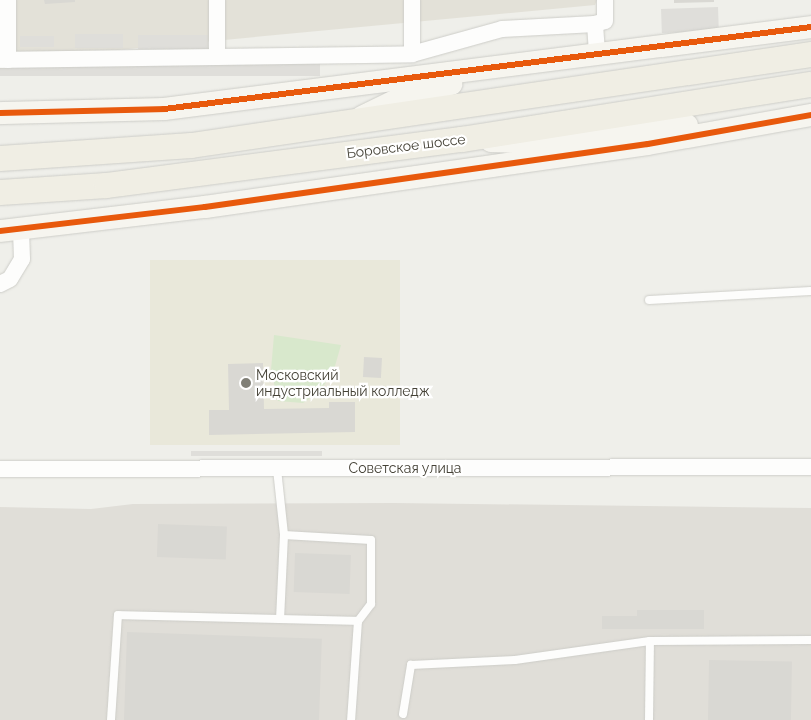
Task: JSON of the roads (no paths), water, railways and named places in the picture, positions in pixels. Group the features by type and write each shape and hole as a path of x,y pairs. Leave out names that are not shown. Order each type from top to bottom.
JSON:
{"main road":[{"path":"0,158 191,144 811,54"},
{"name":"Боровское шоссе","path":"0,192 174,177 462,139 811,84"}],"street":[{"path":"8,0 4,60 412,54 502,29 595,24 605,21 605,0"},
{"path":"217,0 217,56"},
{"path":"412,0 412,54"},
{"path":"595,24 597,52"},
{"path":"0,114 164,109 507,67 597,52 811,27"},
{"path":"354,121 405,96 507,67"},
{"path":"0,284 10,279 22,259 10,230 205,207 648,144 811,115"},
{"path":"462,139 526,142 639,127 757,124"},
{"name":"Советская улица","path":"0,469 811,467"}],"lane":[{"path":"649,300 811,291"},
{"path":"277,469 284,536 280,619"},
{"path":"284,536 371,540 371,604 358,621 350,720"},
{"path":"111,720 118,616 358,621"},
{"path":"403,714 411,665 515,660 650,642 811,640"},
{"path":"649,720 650,642"}],"place":[{"name":"Московский индустриальный колледж","path":"246,383"}]}
